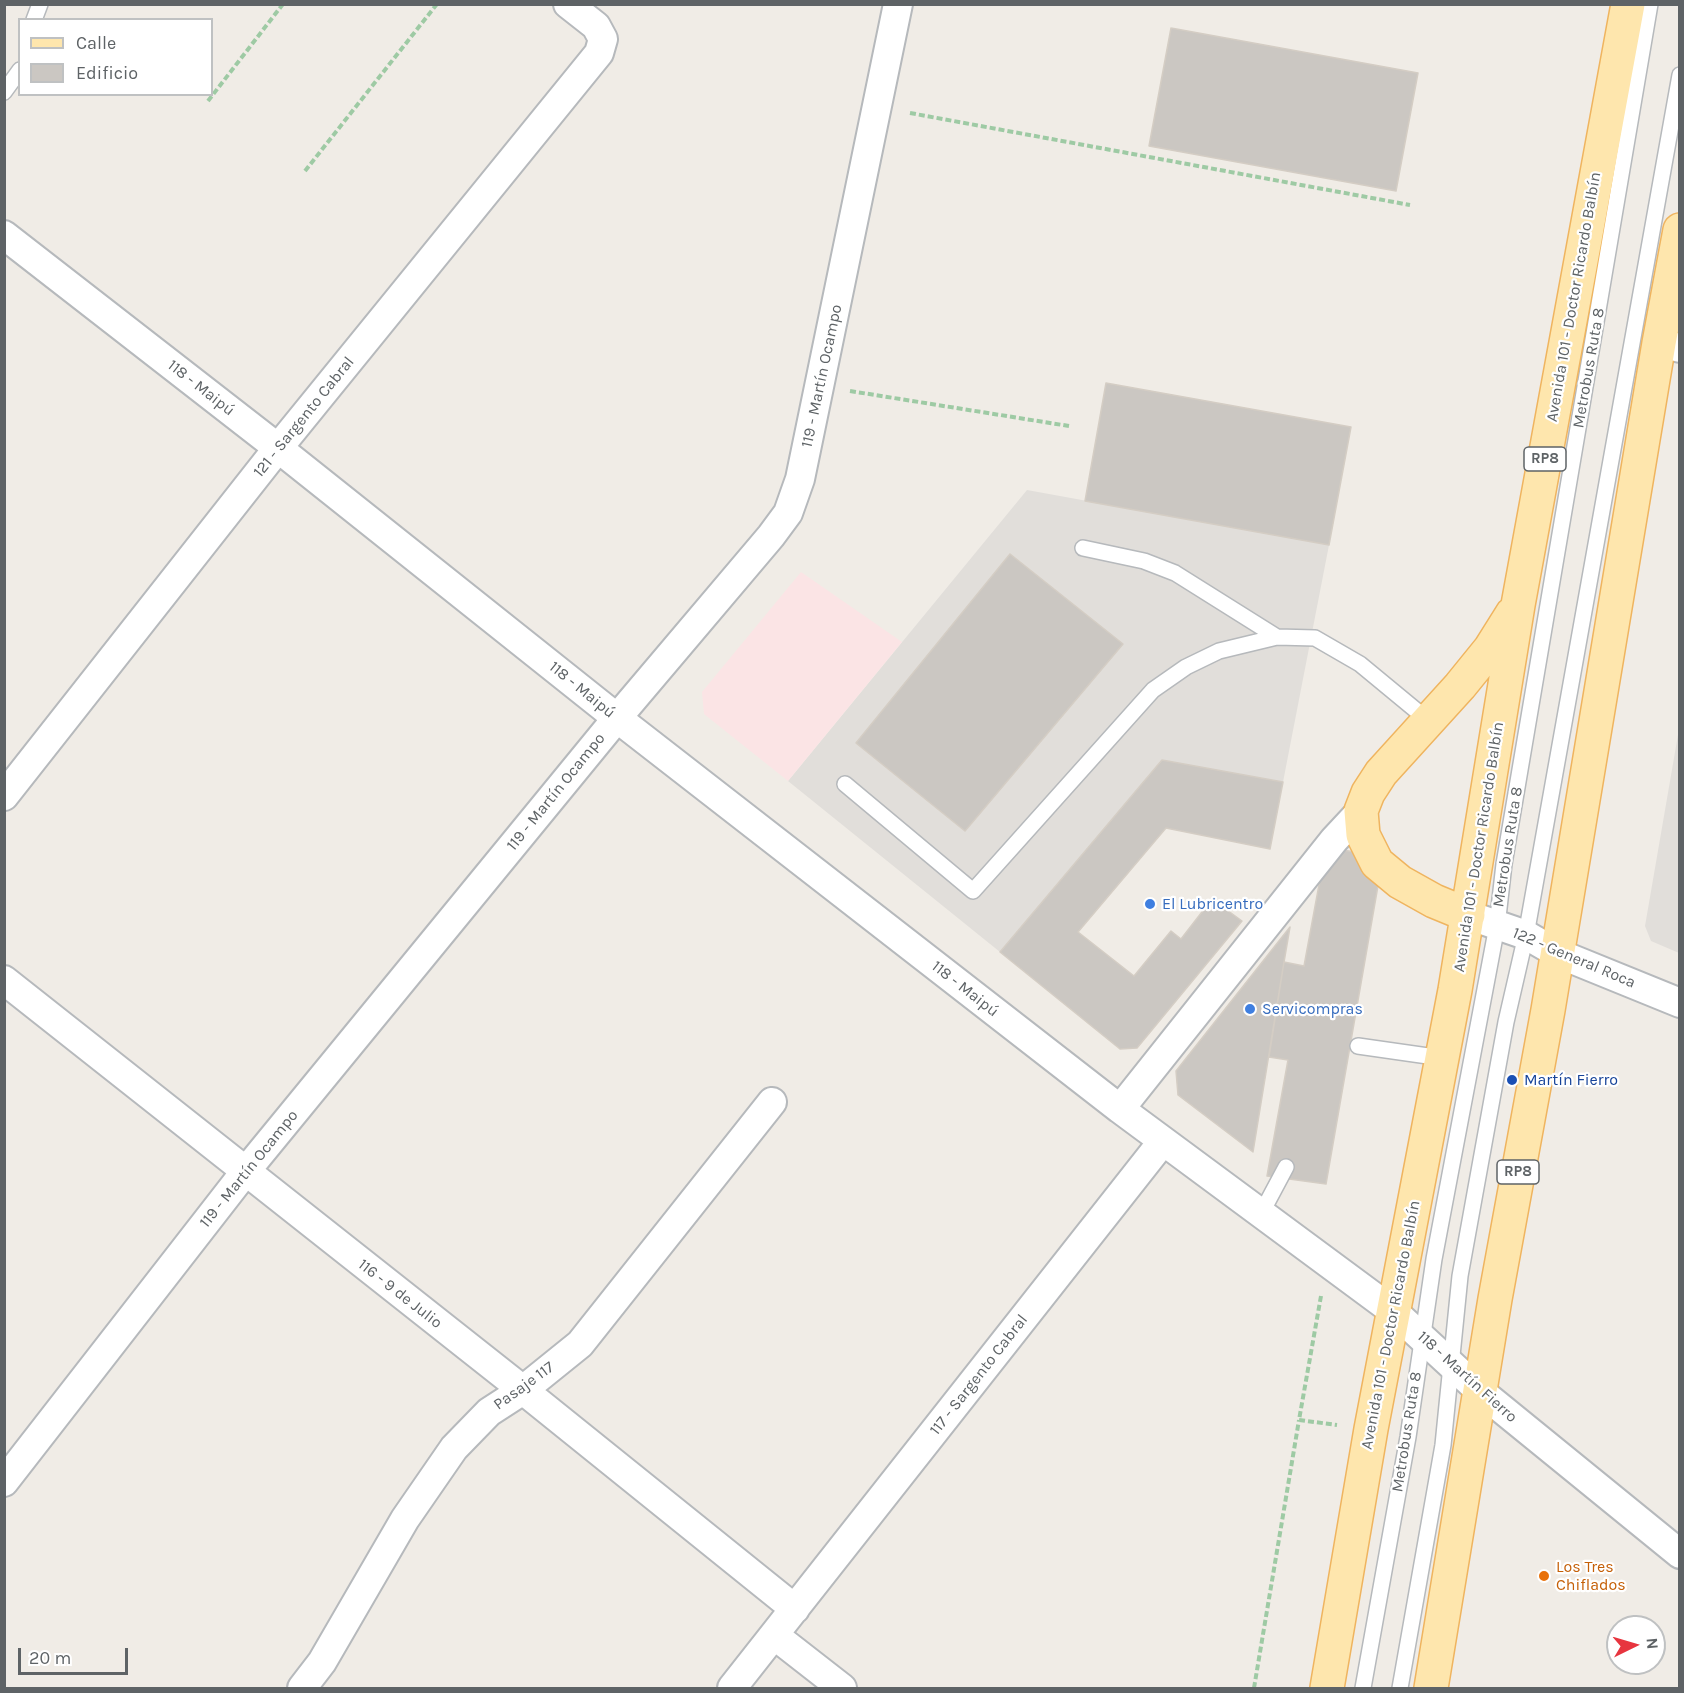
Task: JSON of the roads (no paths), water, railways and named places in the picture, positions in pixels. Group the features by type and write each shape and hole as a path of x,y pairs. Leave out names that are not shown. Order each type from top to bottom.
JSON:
{"main road":[{"name":"Avenida 101 - Doctor Ricardo Balbín","path":"1327,1689 1371,1429 1442,1058 1483,920 1518,604 1628,4"},
{"name":"RP8","path":"1431,1689 1495,1299 1669,346 1680,230"},
{"path":"1483,920 1434,901 1400,882 1377,863 1363,835 1361,811 1381,773 1490,649 1518,604"}],"street":[{"name":"121 - Sargento Cabral","path":"4,795 278,448 599,53 603,39 596,26 568,4"},
{"name":"119 - Martín Ocampo","path":"4,1482 245,1172 788,513 800,479 898,4"},
{"name":"118 - Maipú","path":"4,235 278,448 617,718 1163,1141"},
{"path":"1120,1109 1334,840 1361,811"},
{"name":"122 - General Roca","path":"1483,920 1526,935 1557,953 1680,1003"},
{"name":"116 - 9 de Julio","path":"4,980 523,1390 795,1609"},
{"name":"Pasaje 117","path":"302,1689 322,1662 405,1519 454,1448 489,1412 523,1390 580,1344 772,1102"},
{"name":"118 - Martín Fierro","path":"1163,1141 1393,1311 1481,1392 1680,1554"},
{"name":"117 - Sargento Cabral","path":"732,1689 1163,1141"},
{"path":"774,1635 842,1689"}],"lane":[{"name":"Metrobus Ruta 8","path":"1363,1689 1408,1437 1483,920 1504,864 1650,4"},
{"path":"4,92 18,73"},
{"name":"Metrobus Ruta 8","path":"1400,1689 1443,1445 1460,1276 1508,1012 1526,935 1680,75"},
{"path":"1083,548 1144,561 1175,573 1277,637"},
{"path":"845,784 973,891 1153,690 1186,667 1219,651 1277,637 1316,638 1360,664 1429,721"},
{"path":"1358,1046 1442,1058"},
{"path":"1261,1214 1286,1167"}],"place":[{"name":"El Lubricentro","path":"1150,904"},
{"name":"Servicompras","path":"1250,1009"},
{"name":"Martín Fierro","path":"1512,1080"},
{"name":"Los Tres Chiflados","path":"1544,1576"}]}
